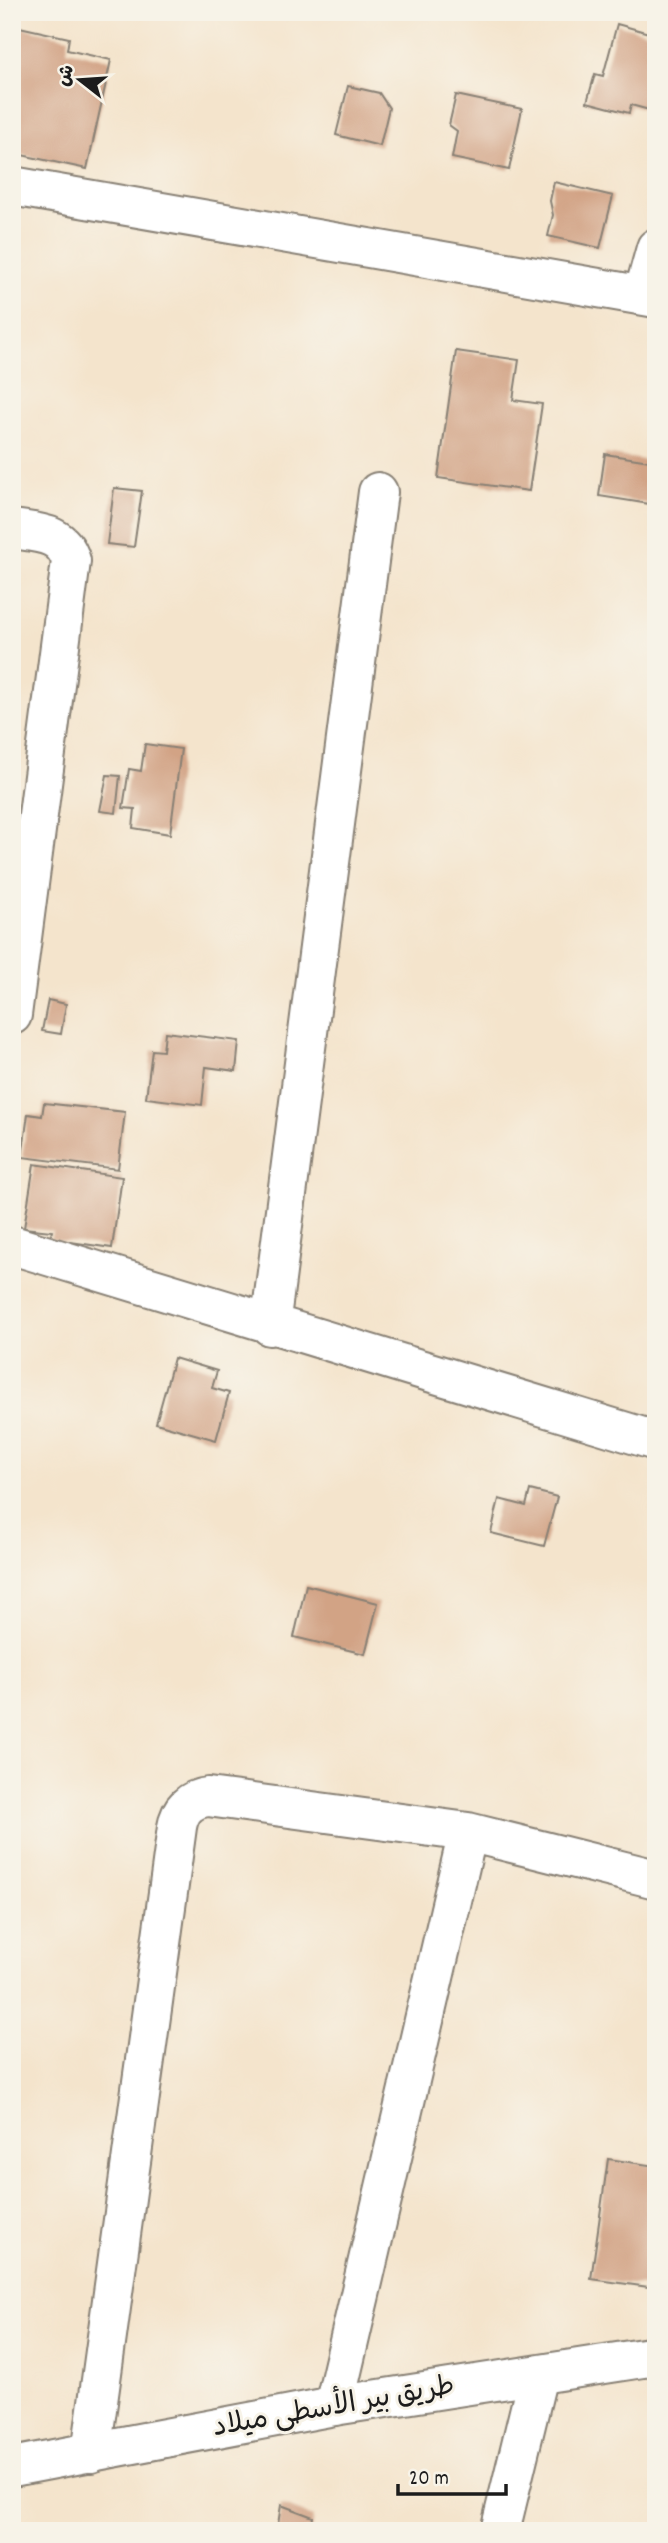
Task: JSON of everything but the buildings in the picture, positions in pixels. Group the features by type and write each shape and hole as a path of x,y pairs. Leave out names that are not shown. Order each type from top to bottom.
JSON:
{"street":[{"path":"12,186 649,296 656,248"},
{"path":"270,1326 378,492"},
{"path":"12,529 51,535 61,541 71,561 12,1015"},
{"path":"12,1245 270,1326 656,1441"},
{"path":"92,2453 178,1817 190,1802 208,1797 468,1832 656,1879"},
{"path":"334,2406 468,1832"},
{"name":"طريق بير الأسطى ميلاد","path":"12,2467 334,2406 656,2356"},
{"path":"500,2531 538,2375"}]}
